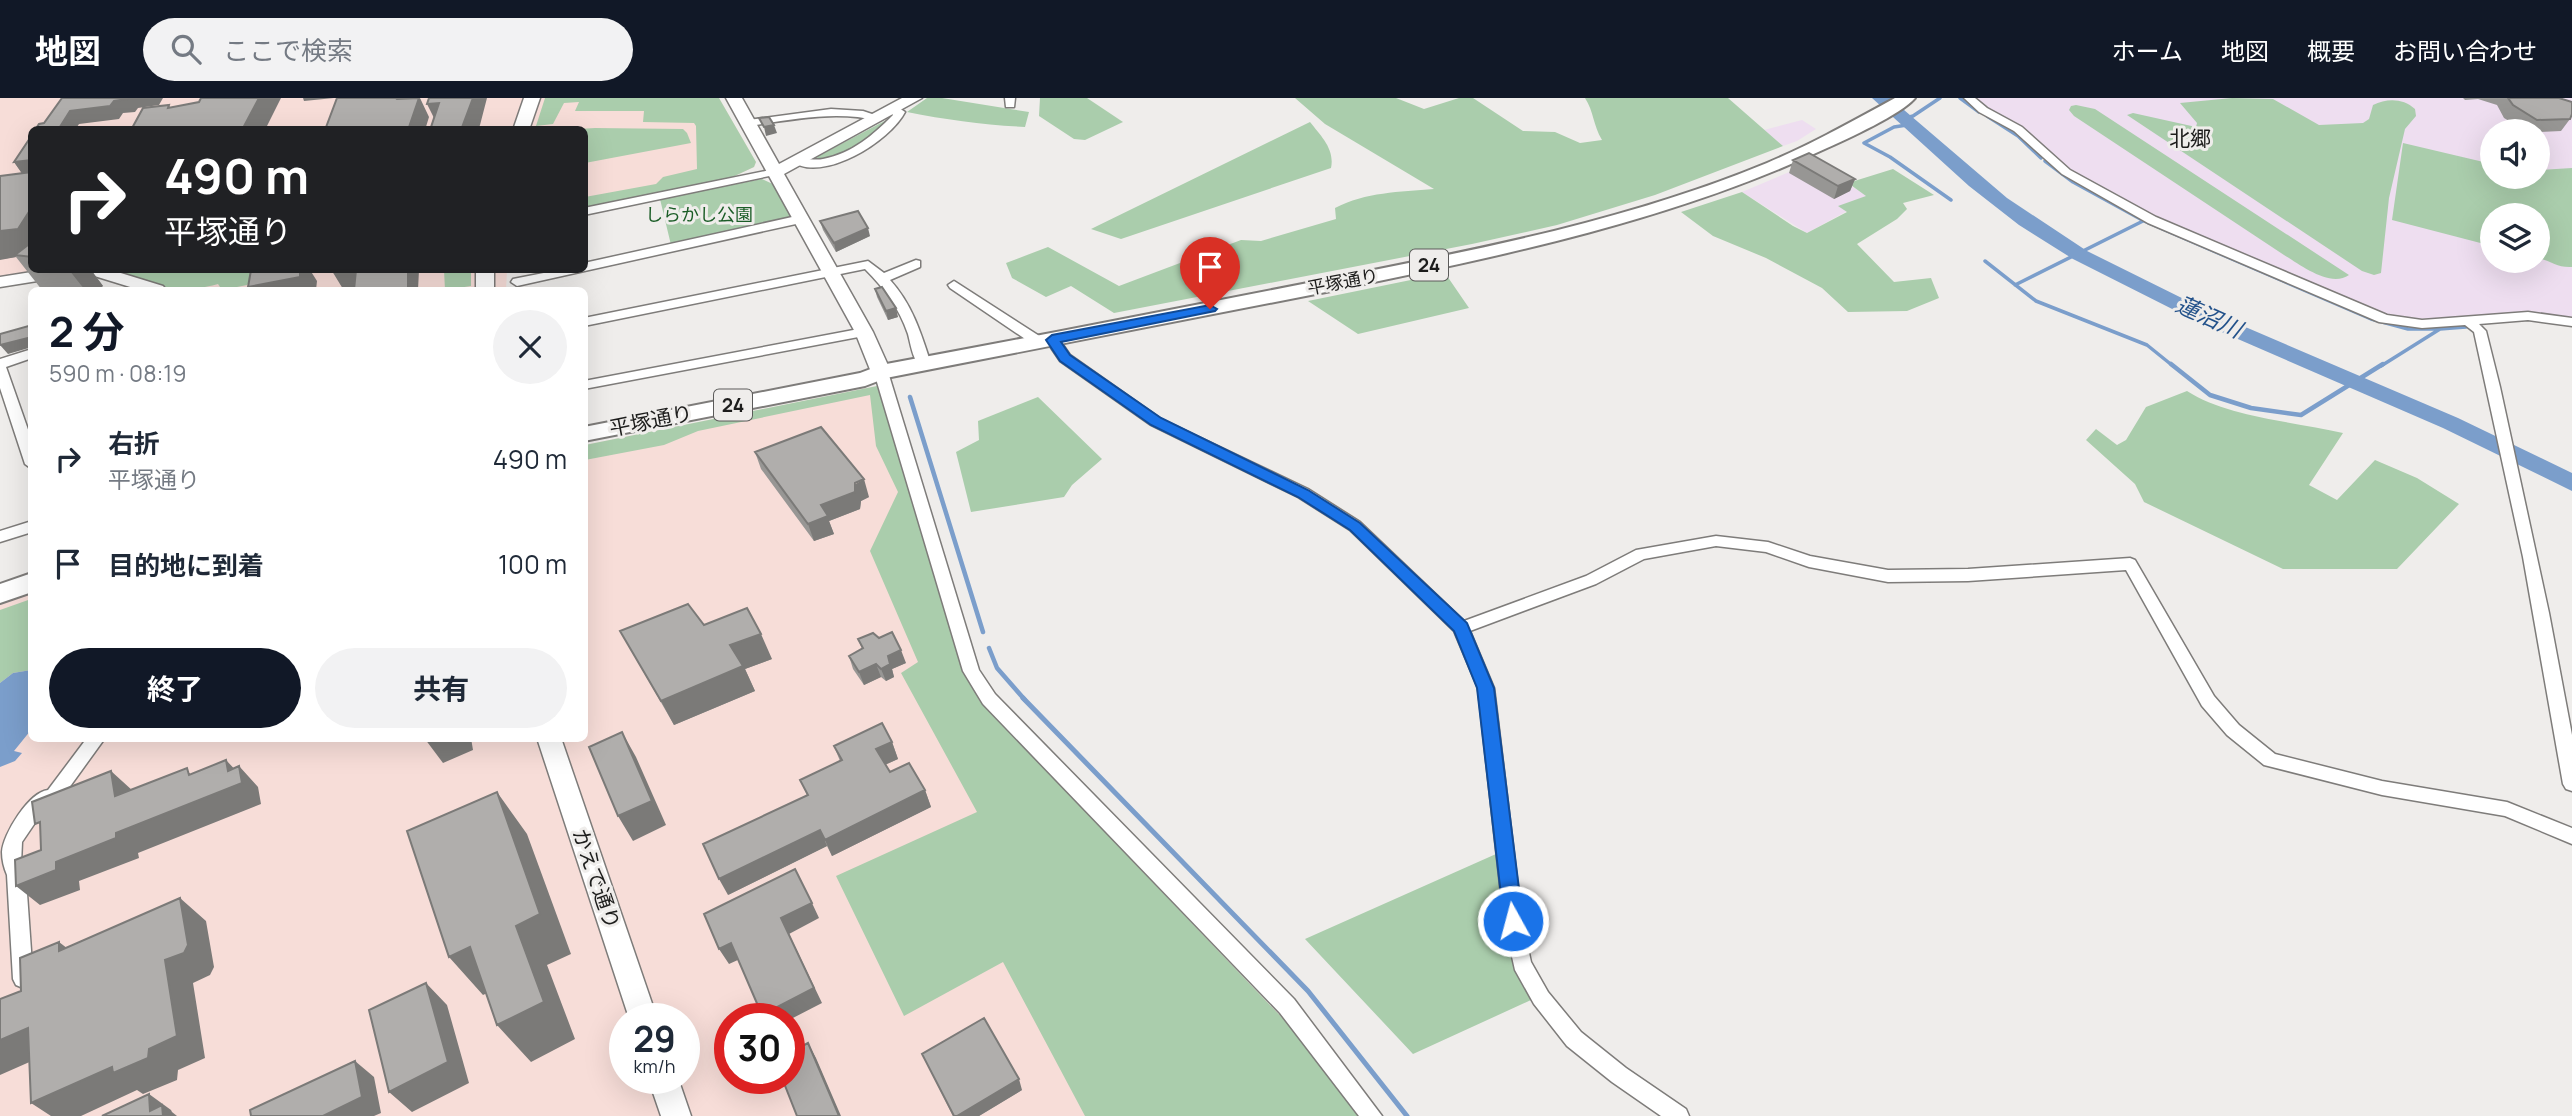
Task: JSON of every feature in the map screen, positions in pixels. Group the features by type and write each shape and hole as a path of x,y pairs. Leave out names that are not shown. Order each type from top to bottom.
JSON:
{"main road":[{"name":"平塚通り","path":"588,433 865,379 881,372 1468,258 1581,231 1678,201 1758,172 1842,135 1895,105"},
{"name":"平塚通り","path":"588,424 863,370 881,372"},
{"path":"0,582 28,572"},
{"path":"0,594 28,584"}],"street":[{"path":"522,126 532,98"},
{"path":"734,98 876,355 971,671 989,699 1287,1006 1372,1116"},
{"path":"588,211 775,172 914,98"},
{"path":"1969,98 1983,110 2018,129 2066,172 2152,220 2384,319 2422,324 2528,316 2572,322"},
{"path":"797,161 825,161 866,146 898,116 900,112 895,110"},
{"path":"748,123 835,112 856,112 879,118"},
{"path":"588,266 801,219"},
{"path":"883,278 916,264"},
{"path":"588,321 868,265 883,278 907,311 924,364"},
{"path":"0,282 56,273"},
{"path":"103,273 148,287"},
{"path":"517,281 558,273"},
{"path":"954,285 1046,341 1065,358 1156,422 1303,493 1355,526 1461,628 1486,688 1513,921 1522,964 1541,998 1574,1038 1619,1075 1679,1116"},
{"path":"2467,320 2480,331 2508,450 2544,622 2572,784"},
{"path":"588,384 864,332"},
{"path":"28,355 0,366 28,452"},
{"path":"0,537 28,527"},
{"path":"1461,628 1591,580 1641,554 1716,541 1754,544 1809,561 1888,576 1968,575 2130,564 2208,701 2233,730 2270,760 2382,788 2507,809 2572,836"},
{"path":"20,994 16,883 11,866 11,845 18,828 46,797 57,790 94,742"},
{"name":"かえで通り","path":"550,742 638,1003"},
{"path":"42,830 42,820 56,798 57,790"},
{"path":"16,883 44,863"},
{"path":"668,1094 676,1116"}],"shaded area":[{"path":"0,98 719,98 756,162 754,167 724,181 588,209 588,126 28,126 28,271 0,280"},
{"path":"1975,98 2572,98 2572,319 2526,313 2400,320 2162,221 2069,172"},
{"path":"1802,120 1816,129 1783,146 1764,130"},
{"path":"1813,162 1867,196 1839,206 1847,211 1807,233 1742,192"},
{"path":"122,273 507,273 506,287 161,287"},
{"path":"877,386 979,700 1289,1025 1359,1116 0,1116 0,605 28,595 28,742 588,742 588,444"}],"green space":[{"path":"545,98 719,98 756,162 754,167 724,181 588,209 588,196 656,184 663,177 697,169 696,126 694,123 643,122 644,111 575,111 579,102 564,103 553,124 536,126"},
{"path":"927,98 1029,112 1025,127 966,122 907,112"},
{"path":"1040,98 1087,98 1123,122 1085,140 1074,139 1039,116"},
{"path":"1295,98 1396,98 1424,109 1459,98 1473,98 1523,131 1555,132 1580,143 1602,140 1585,98 1728,98 1783,146 1655,195 1557,225 1114,313 1071,286 1046,297 1012,278 1006,263 1048,247 1119,286 1241,240 1261,241 1336,219 1335,208 1359,199 1434,189 1325,124"},
{"path":"2232,98 2273,99 2319,125 2363,123 2369,119 2373,105 2384,101 2400,101 2415,109 2416,116 2405,129 2389,198 2381,273 2374,275 2362,271 2127,115 2133,113 2196,127 2197,123 2180,103"},
{"path":"2076,105 2095,109 2349,275 2333,279 2316,274 2299,264 2074,116 2069,110"},
{"path":"896,115 866,144 825,160 807,162"},
{"path":"1310,122 1329,149 1331,168 1121,239 1091,229"},
{"path":"588,128 683,129 691,143 588,162"},
{"path":"2403,143 2480,161 2480,189 2550,189 2550,169 2572,168 2572,267 2550,262 2550,203 2480,203 2480,243 2392,220"},
{"path":"1893,169 1934,195 1903,203 1907,209 1897,219 1857,244 1894,282 1931,278 1939,298 1907,311 1848,312 1822,288 1766,258 1713,236 1681,212 1742,192 1807,233 1847,212 1838,206 1866,196 1848,183"},
{"name":"しらかし公園","path":"762,179 777,186 793,216 671,245 660,199"},
{"path":"122,273 256,273 247,285 237,287 220,287 218,284 204,287 163,287"},
{"path":"444,273 471,273 471,286 445,287"},
{"path":"1445,273 1469,308 1358,334 1308,301"},
{"path":"877,386 979,700 1289,1025 1359,1116 1085,1116 1003,962 904,1016 836,876 977,812 901,673 918,662 870,551 898,492 876,446 870,395 698,431 664,445 588,459 588,444"},
{"path":"2187,391 2203,400 2241,413 2343,433 2309,485 2337,500 2375,460 2417,478 2459,504 2397,569 2283,569 2144,502 2135,484 2086,440 2096,429 2117,445 2126,440 2146,407"},
{"path":"1038,397 1102,459 1072,485 1064,497 971,512 956,452 979,440 978,421"},
{"path":"28,600 28,670 13,673 0,683 0,610"},
{"path":"1496,854 1515,967 1531,1000 1413,1054 1305,939"}],"water":[{"path":"28,670 28,734 14,751 22,753 15,761 0,767 0,683 13,673"}],"building":[{"path":"62,98 128,98 114,101 110,106 70,111 61,126 38,126 44,123"},
{"path":"201,98 259,98 244,126 133,126 143,108 169,105 168,108 199,102"},
{"path":"337,98 419,98 409,126 326,126"},
{"path":"429,98 473,98 462,126 431,126 439,103 427,104"},
{"path":"2508,98 2559,98 2572,102 2572,114 2570,119 2535,119 2513,105"},
{"path":"769,117 774,125 764,127 759,118"},
{"path":"28,141 28,160 14,162"},
{"path":"1809,153 1855,179 1838,186 1793,160"},
{"path":"28,172 28,213 18,229 0,231 0,176"},
{"path":"858,211 868,228 834,243 820,221"},
{"path":"28,245 28,257 15,255"},
{"path":"250,273 300,273 300,277 248,287"},
{"path":"356,273 408,273 408,287 354,287"},
{"path":"882,287 896,308 886,311 875,289"},
{"path":"28,326 28,338 0,345 0,334"},
{"path":"821,427 864,479 855,483 855,492 821,505 828,516 808,524 755,452"},
{"path":"688,604 704,625 747,608 761,634 730,645 743,666 661,701 620,631"},
{"path":"892,632 901,650 888,656 890,664 881,669 876,664 859,672 849,656 863,648 858,639 873,633 879,638"},
{"path":"882,723 892,742 876,749 890,772 909,763 925,790 825,840 820,830 719,879 703,844 808,795 800,780 842,760 834,746"},
{"path":"622,732 652,801 618,816 589,747"},
{"path":"226,760 228,771 239,766 242,783 116,833 116,838 56,862 56,870 16,886 15,860 41,850 40,822 35,824 32,802 111,771 115,796 187,768 189,775"},
{"path":"497,792 540,914 516,926 544,1002 497,1025 470,947 449,957 407,831"},
{"path":"795,869 812,903 781,918 814,988 785,1003 757,1003 731,943 719,949 704,914"},
{"path":"180,898 188,945 184,953 165,960 177,1036 149,1049 148,1058 113,1073 112,1067 31,1103 28,1028 0,1040 0,999 21,991 20,958 59,942 59,951"},
{"path":"426,983 448,1062 389,1092 369,1010"},
{"path":"984,1018 1019,1079 954,1116 922,1054"},
{"path":"808,1043 839,1116 797,1116 788,1094 805,1094 805,1045"},
{"path":"355,1061 362,1097 323,1116 251,1116 250,1110"},
{"path":"149,1094 150,1111 162,1105 163,1116 102,1116"}],"waterway":[{"name":"蓮沼川","path":"1880,98 2000,202 2052,239 2080,255 2201,315 2451,423 2572,483"},
{"path":"1902,119 1913,116 1940,98"},
{"path":"1960,98 1979,112"},
{"path":"1987,116 2018,136 2041,158"},
{"path":"1907,125 1894,127 1864,143 1890,157 1951,200"},
{"path":"2045,161 2073,182 2144,221 2371,319 2408,329 2439,329"},
{"name":"蓮沼川","path":"2015,285 2143,221"},
{"path":"1985,261 2015,285"},
{"path":"2015,285 2036,301 2147,345 2173,366"},
{"path":"2381,366 2440,329 2466,327"},
{"path":"2171,364 2210,395 2251,408 2301,415 2383,364"},
{"path":"910,397 983,632"},
{"path":"989,648 997,668 1025,700"},
{"path":"1023,698 1308,991 1407,1116"}],"district":[{"name":"北郷","path":"2190,139"}],"route":[{"path":"1210,309 1052,340 1065,358 1156,422 1303,493 1355,526 1461,628 1486,688 1513,921"}]}
